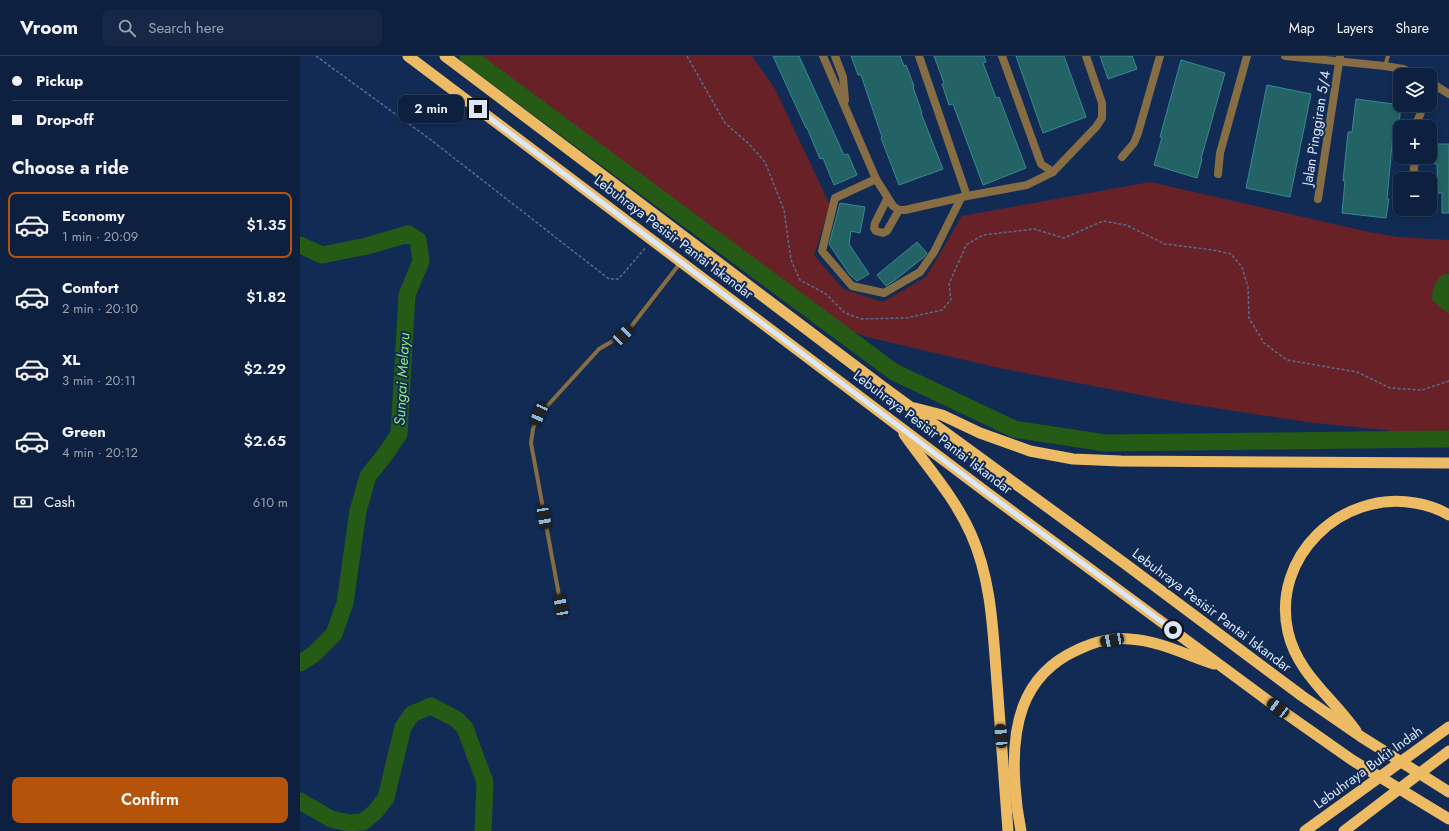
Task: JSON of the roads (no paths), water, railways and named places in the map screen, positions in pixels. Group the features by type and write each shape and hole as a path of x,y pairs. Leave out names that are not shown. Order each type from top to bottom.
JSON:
{"highway":[{"name":"Lebuhraya Pesisir Pantai Iskandar","path":"408,56 986,492 1278,708 1352,760 1449,819"},
{"name":"Lebuhraya Pesisir Pantai Iskandar","path":"445,56 910,407 1124,563 1302,696 1364,738 1449,792"},
{"path":"910,407 942,415 980,433 1030,451 1073,459 1127,461 1449,463"},
{"path":"897,424 954,501 972,536 983,567 992,624 1008,831"},
{"path":"1364,738 1308,675 1292,647 1286,625 1285,604 1287,591 1295,567 1302,552 1320,531 1343,514 1355,509 1383,502 1396,501 1435,508 1449,515"},
{"path":"1021,831 1014,777 1015,736 1022,708 1033,686 1055,663 1068,654 1095,643 1129,638 1172,648 1200,660 1223,666"},
{"path":"1434,737 1449,721"},
{"name":"Lebuhraya Bukit Indah","path":"1305,831 1449,727"},
{"path":"1344,831 1449,751"}],"street":[{"path":"823,56 876,179 887,199 893,206 902,210 1027,185 1053,172 1096,127 1102,118 1102,103 1086,56"},
{"path":"836,56 844,83 846,107"},
{"path":"876,179 836,198 822,251 852,286 884,293 920,272 934,252 964,197 919,56"},
{"path":"1002,56 1041,164 1053,172"},
{"path":"1122,157 1134,143 1138,133 1160,56"},
{"path":"1218,174 1220,153 1247,56"},
{"path":"1289,56 1340,58 1397,68"},
{"name":"Jalan Pinggiran 5/4","path":"1318,199 1340,58"},
{"path":"1437,86 1449,94"},
{"path":"887,199 875,223 874,228 876,231 883,233 886,231 902,210"}],"lane":[{"path":"1384,66 1388,56"},
{"path":"561,606 531,443 533,429 539,414 599,349 623,335 630,328 681,262"}],"waterway":[{"path":"468,56 894,372 1014,429 1105,443 1449,439"},
{"name":"Sungai Melayu","path":"300,245 322,255 367,246 408,234 418,240 421,261 407,295 399,434 368,476 358,511 345,603 334,634 314,654 300,663"},
{"name":"Sungai Melayu","path":"300,801 331,819 349,823 363,822 375,812 386,798 403,727 412,714 431,706 456,719 465,728 485,782 483,831"}]}
